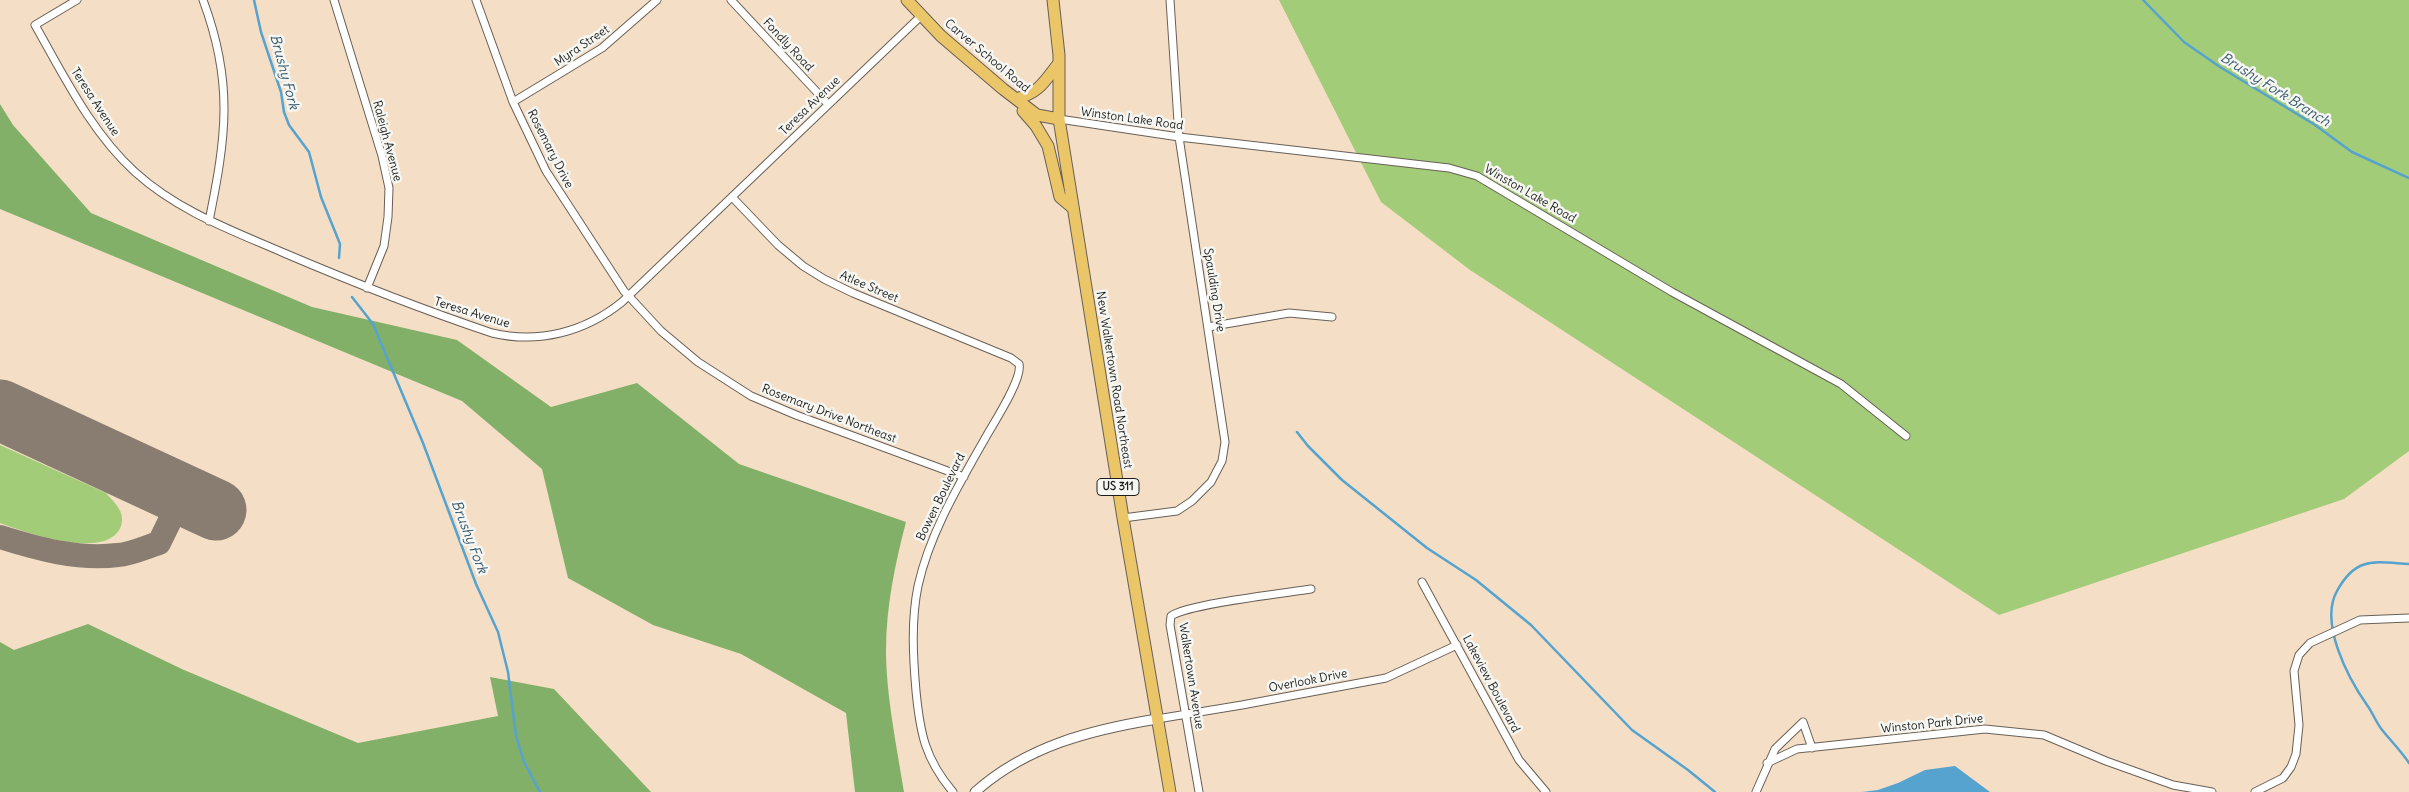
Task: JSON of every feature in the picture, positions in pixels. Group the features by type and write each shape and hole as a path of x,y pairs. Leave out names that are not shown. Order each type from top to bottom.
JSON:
{"main road":[{"name":"Carver School Road","path":"907,0 921,16 968,60 1036,115 1059,119"},
{"name":"New Walkertown Road Northeast","path":"1053,0 1059,63 1059,119 1123,518 1170,792"},
{"path":"1059,63 1037,91 1032,95 1016,99 1048,146 1060,197 1073,208"}],"street":[{"name":"Teresa Avenue","path":"78,0 35,25 89,117 114,150 153,187 176,204 209,221 366,288 492,333 508,337 529,338 557,334 587,324 610,311 628,296 921,16"},
{"path":"203,0 214,34 220,62 226,115 221,164 209,221"},
{"name":"Raleigh Avenue","path":"334,0 382,156 389,188 384,246 366,288"},
{"name":"Rosemary Drive","path":"476,0 513,102 546,171 598,254 628,296"},
{"name":"Myra Street","path":"513,102 602,48 657,0"},
{"name":"Fondly Road","path":"731,0 828,104"},
{"name":"Spaulding Drive","path":"1123,518 1177,511 1192,501 1211,482 1222,461 1225,442 1179,137 1170,0"},
{"name":"Winston Lake Road","path":"1059,119 1179,137 1449,168 1477,176 1672,292 1841,384 1906,436"},
{"name":"Atlee Street","path":"732,197 778,245 803,266 824,279 852,294 1011,358 1019,364"},
{"name":"Rosemary Drive Northeast","path":"628,296 677,346 721,378 751,396 796,415 964,477"},
{"path":"1208,327 1289,312 1332,317"},
{"name":"Bowen Boulevard","path":"953,792 932,763 921,732 914,673 914,611 923,567 942,518 1009,393 1019,371 1019,364"},
{"name":"Lakeview Boulevard","path":"1422,582 1519,760 1546,792"},
{"name":"Walkertown Avenue","path":"1199,792 1170,624 1171,616 1175,613 1194,608 1311,589"},
{"path":"2256,792 2283,778 2291,767 2296,754 2299,725 2294,671 2299,655 2310,642 2360,620 2409,618"},
{"name":"Overlook Drive","path":"1157,719 1386,678 1457,645"},
{"path":"975,792 1026,756 1063,740 1157,719"},
{"path":"1756,792 1767,763 1775,749 1804,722 1812,748"},
{"name":"Winston Park Drive","path":"1767,763 1797,749 1985,728 2044,735 2106,761 2174,785 2212,792"}],"green space":[{"path":"1279,0 2409,0 2409,451 2344,499 1999,615 1470,270 1381,202"},
{"path":"0,104 13,125 91,213 312,307 457,340 551,407 637,383 739,464 906,522 892,586 886,635 886,668 890,703 904,792 855,792 846,713 741,654 653,625 568,578 542,469 462,401 0,209"},
{"path":"0,445 106,493 116,504 122,516 121,526 113,537 100,542 65,541 0,523"},
{"path":"88,624 184,670 358,743 498,716 490,677 554,689 651,792 0,792 0,642 14,650"}],"water":[{"path":"1955,766 1990,792 1862,792 1878,790 1925,770"}],"waterway":[{"name":"Brushy Fork","path":"254,0 261,32 281,92 284,112 289,125 309,152 321,197 340,244 339,258"},
{"name":"Brushy Fork Branch","path":"2143,0 2184,42 2220,67 2315,125 2352,152 2409,178"},
{"name":"Brushy Fork","path":"352,297 373,324 423,443 476,584 498,632 508,672 516,736 524,762 540,792"},
{"path":"1297,432 1308,446 1342,480 1427,548 1476,580 1531,625 1632,730 1715,792"},
{"path":"2409,564 2376,562 2359,567 2351,572 2337,591 2332,604 2331,619 2338,650 2344,666 2381,728 2409,763"}],"taxiway":[{"path":"0,537 29,546 73,555 103,556 128,553 159,543 183,494"}],"runway":[{"path":"0,410 216,510"}]}
